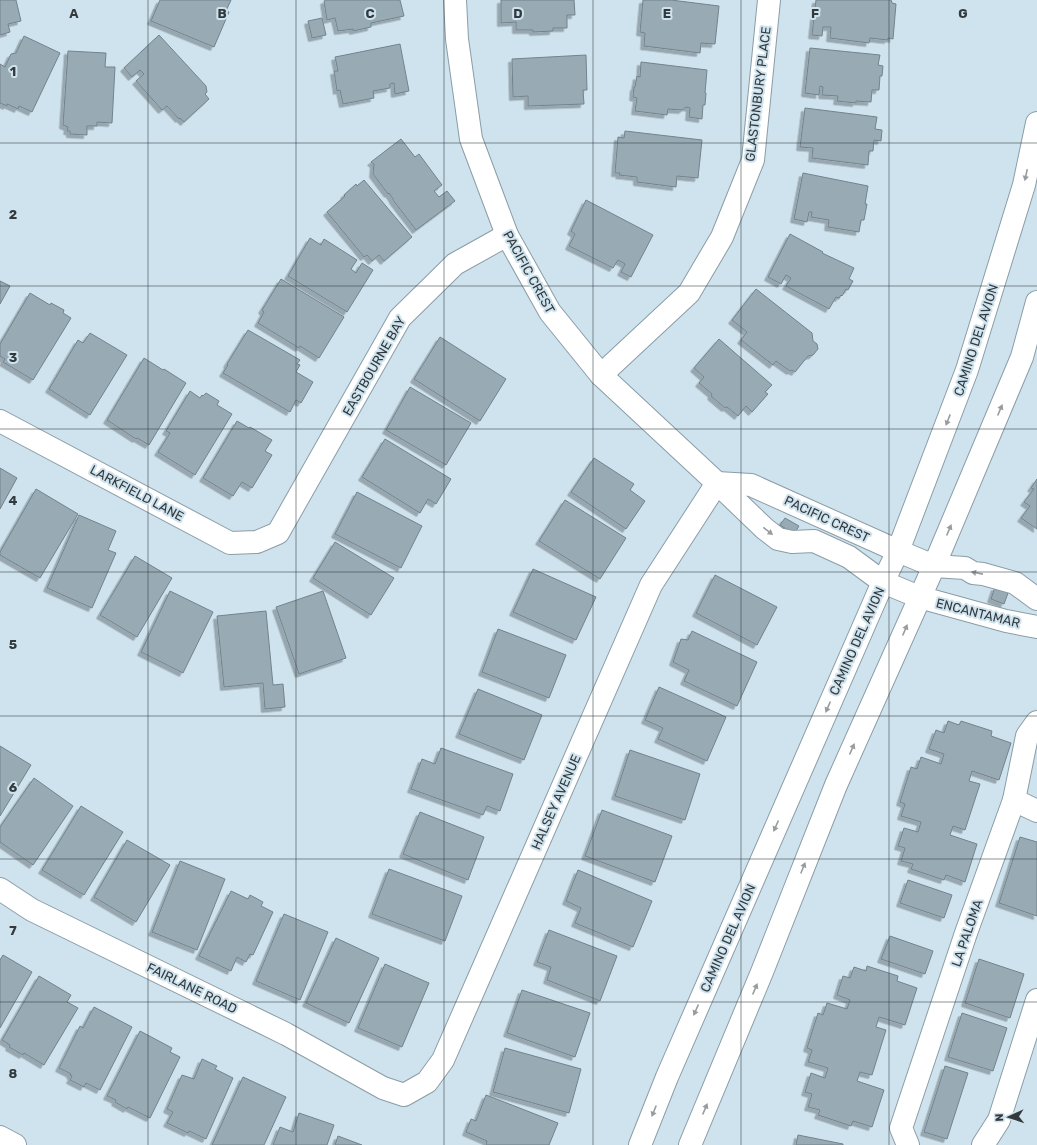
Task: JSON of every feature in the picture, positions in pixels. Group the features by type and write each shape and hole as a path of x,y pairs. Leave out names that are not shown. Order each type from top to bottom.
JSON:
{"street":[{"name":"PACIFIC CREST","path":"455,0 457,39 471,139 508,235 550,312 601,375 765,529 778,539 792,542 814,541 848,557 883,582 919,597"},
{"name":"GLASTONBURY PLACE","path":"601,375 689,294 722,237 753,160 769,0"},
{"name":"CAMINO DEL AVION","path":"640,1145 667,1077 883,582 898,551 967,370 1024,185 1037,124"},
{"name":"EASTBOURNE BAY","path":"278,533 400,318 455,264 508,235"},
{"path":"690,1145 762,972 836,785 934,566 1022,357 1037,302"},
{"name":"LARKFIELD LANE","path":"0,421 230,542 257,542 278,533"},
{"name":"PACIFIC CREST","path":"717,483 752,485 934,566"},
{"name":"HALSEY AVENUE","path":"383,1088 404,1095 427,1082 444,1060 651,585 717,483"},
{"path":"934,566 965,568 972,572 1015,583 1037,599"},
{"name":"ENCANTAMAR","path":"919,597 1006,621 1037,627"},
{"name":"LA PALOMA","path":"908,1145 901,1128 966,933 1014,800 1026,736 1037,722"},
{"path":"1014,800 1037,811"},
{"name":"FAIRLANE ROAD","path":"0,889 32,910 286,1034 383,1088"},
{"path":"984,1145 999,1120 1037,1000"},
{"path":"0,1137 16,1145"}],"building":[{"path":"0,0 16,0 21,21 8,24 10,32 0,35"},
{"path":"160,0 231,0 226,11 229,12 214,47 151,21"},
{"path":"400,0 404,16 371,23 371,27 353,31 353,29 338,31 335,18 327,20 324,1"},
{"path":"501,0 574,0 575,15 567,15 567,28 553,28 553,31 533,32 533,30 516,30 516,22 501,23"},
{"path":"643,0 671,0 719,6 715,44 701,43 700,53 644,46 645,33 640,32"},
{"path":"816,0 891,0 892,3 896,4 893,39 888,38 888,40 870,38 869,43 830,38 831,27 823,27 822,36 812,35"},
{"path":"322,18 326,35 312,38 308,21"},
{"path":"159,35 206,86 207,92 205,94 209,99 184,122 180,118 179,119 167,106 162,110 136,81 144,74 140,70 132,77 124,68"},
{"path":"24,36 60,53 32,112 19,106 18,109 7,104 7,106 0,103 0,64 5,67 11,54 16,53"},
{"path":"400,44 409,91 395,94 394,83 390,84 390,88 373,91 374,98 343,104 340,90 337,91 334,71 338,71 335,57"},
{"path":"810,48 880,55 878,65 883,66 882,76 880,76 879,90 872,90 871,102 856,101 856,103 837,101 838,96 822,95 823,87 820,86 819,95 805,93"},
{"path":"68,51 106,53 105,67 115,67 112,123 97,122 97,126 87,126 87,135 70,134 70,131 67,131 68,127 63,125"},
{"path":"586,55 587,90 583,90 584,104 528,106 528,96 513,97 512,59"},
{"path":"641,62 707,70 705,105 703,105 702,119 689,117 690,108 686,107 682,110 668,109 667,115 635,111 637,98 633,97 634,87 637,76 640,77"},
{"path":"805,108 877,117 875,129 882,130 881,141 874,140 873,151 869,151 868,165 812,158 813,148 800,147"},
{"path":"625,131 702,140 698,178 677,176 676,187 637,182 637,177 619,175 620,173 615,173 618,137 624,138"},
{"path":"401,139 415,157 419,154 442,185 434,191 439,197 447,191 455,201 416,230 373,174 374,164 371,162"},
{"path":"803,173 868,186 864,220 861,220 859,232 828,227 829,220 811,217 812,212 809,212 807,222 794,219"},
{"path":"364,180 412,237 384,261 379,255 372,261 367,255 364,257 327,212 356,184 357,186"},
{"path":"586,200 653,235 631,277 621,272 625,264 618,260 613,268 569,246 575,234 571,231"},
{"path":"790,234 823,252 822,253 854,268 849,279 853,281 848,290 846,289 839,298 836,297 829,309 786,286 791,278 786,275 781,284 768,277"},
{"path":"310,238 321,245 324,239 357,260 351,269 356,273 362,263 373,270 347,312 288,276"},
{"path":"281,279 344,317 319,358 300,346 299,348 258,323 264,312 262,310"},
{"path":"0,281 10,286 0,304"},
{"path":"756,289 812,333 813,341 817,344 818,349 813,355 808,356 795,372 792,370 790,371 776,361 773,365 741,340 747,332 732,320"},
{"path":"30,293 50,305 51,303 64,310 63,313 71,318 33,380 3,362 5,359 0,356 0,344"},
{"path":"248,330 300,360 297,364 300,365 296,372 313,382 301,403 296,400 290,412 223,373"},
{"path":"90,333 127,355 90,415 49,389 78,340 83,343"},
{"path":"440,337 506,379 480,421 414,379"},
{"path":"719,339 772,385 765,392 768,394 752,412 746,406 738,416 727,407 725,408 699,383 704,377 694,368"},
{"path":"144,358 186,383 149,445 137,438 136,439 107,420"},
{"path":"410,387 471,423 446,465 386,430"},
{"path":"190,391 200,398 206,393 219,401 217,405 232,414 195,475 158,452 170,433 166,431"},
{"path":"237,421 272,440 265,451 272,455 252,488 242,482 233,496 203,478"},
{"path":"385,439 451,479 436,504 428,499 420,513 362,477"},
{"path":"594,458 634,484 630,490 645,501 626,529 571,492"},
{"path":"0,468 17,478 0,509"},
{"path":"1037,479 1037,529 1021,518 1030,506 1024,502 1034,489 1031,488"},
{"path":"36,489 78,514 40,578 0,555 0,552"},
{"path":"357,492 422,526 401,568 335,534"},
{"path":"565,500 626,538 600,579 539,541"},
{"path":"79,515 116,531 108,550 116,553 92,608 47,588"},
{"path":"785,518 799,526 794,534 780,525"},
{"path":"335,542 394,578 371,615 313,578"},
{"path":"135,556 172,578 137,637 100,615"},
{"path":"533,569 596,597 576,640 513,612"},
{"path":"715,575 777,607 757,645 696,613"},
{"path":"995,587 1008,593 1004,604 991,599"},
{"path":"170,591 213,612 183,673 141,652"},
{"path":"323,591 346,658 299,674 276,607"},
{"path":"266,611 273,685 283,684 285,707 265,709 263,683 224,687 217,616"},
{"path":"498,629 566,655 549,698 482,672"},
{"path":"692,631 757,662 737,706 684,681 689,670 673,662 681,639 688,640"},
{"path":"659,687 726,717 707,761 658,739 663,728 645,720"},
{"path":"478,689 542,715 524,760 459,734"},
{"path":"948,721 959,725 961,721 992,731 991,736 1011,743 999,780 972,771 969,781 980,784 965,830 953,826 950,835 977,844 965,882 946,875 944,880 911,869 913,864 901,861 905,848 898,846 904,828 918,832 921,822 901,816 905,804 900,802 911,767 917,769 921,757 941,764 944,754 929,749 936,730 944,733"},
{"path":"0,746 31,765 0,816"},
{"path":"441,748 513,774 500,811 487,806 483,815 411,789 422,759 435,764"},
{"path":"630,750 700,774 685,820 615,796"},
{"path":"34,778 73,806 33,865 0,842 0,827"},
{"path":"81,806 123,832 84,895 42,870"},
{"path":"602,810 672,836 655,882 585,856"},
{"path":"420,812 484,837 468,880 403,854"},
{"path":"1020,837 1037,842 1037,916 999,903"},
{"path":"127,840 170,865 136,922 94,897"},
{"path":"180,861 225,879 197,950 152,932"},
{"path":"389,869 462,896 445,941 372,914"},
{"path":"578,870 652,901 633,947 575,923 581,908 566,901"},
{"path":"908,880 952,895 944,918 900,903"},
{"path":"231,891 248,899 250,895 263,902 261,906 273,912 253,955 250,954 246,962 237,957 231,971 199,956"},
{"path":"284,914 328,932 300,1000 256,981"},
{"path":"549,930 617,956 600,1001 547,980 551,967 537,962"},
{"path":"890,936 933,951 925,974 881,959"},
{"path":"336,938 379,958 349,1023 306,1003"},
{"path":"3,955 32,972 0,1028 0,960"},
{"path":"979,959 1024,974 1010,1018 965,1003"},
{"path":"385,964 429,983 402,1047 358,1028"},
{"path":"867,966 898,976 897,981 917,988 905,1025 879,1017 876,1027 886,1030 872,1075 860,1072 857,1081 884,1090 872,1127 853,1121 851,1126 818,1115 820,1110 808,1107 812,1094 805,1092 811,1073 825,1078 828,1068 808,1062 812,1050 807,1048 818,1013 823,1015 827,1003 847,1009 850,1000 837,995 843,976 850,978 854,967 866,971"},
{"path":"39,976 71,995 67,1002 78,1008 44,1065 24,1053 23,1055 9,1047 10,1045 2,1040"},
{"path":"522,990 590,1013 575,1057 507,1033"},
{"path":"94,1007 132,1027 100,1090 86,1083 84,1087 70,1080 72,1076 70,1075 71,1074 59,1068 80,1026 83,1028"},
{"path":"962,1013 1007,1028 993,1071 948,1057"},
{"path":"140,1031 172,1048 170,1052 180,1057 150,1118 128,1107 127,1109 115,1102 116,1100 107,1096"},
{"path":"505,1048 581,1069 569,1113 493,1092"},
{"path":"202,1059 217,1066 215,1069 233,1078 206,1139 189,1131 188,1133 167,1123 173,1112 167,1109 182,1075 194,1079"},
{"path":"945,1066 968,1073 947,1139 924,1132"},
{"path":"243,1077 286,1097 264,1145 212,1145"},
{"path":"486,1095 558,1123 549,1145 486,1145 487,1141 466,1132 471,1119 476,1121"},
{"path":"299,1113 334,1125 327,1145 273,1145 280,1127 293,1132"},
{"path":"798,1135 843,1144 843,1145 796,1145"},
{"path":"338,1136 362,1145 335,1145"}]}
